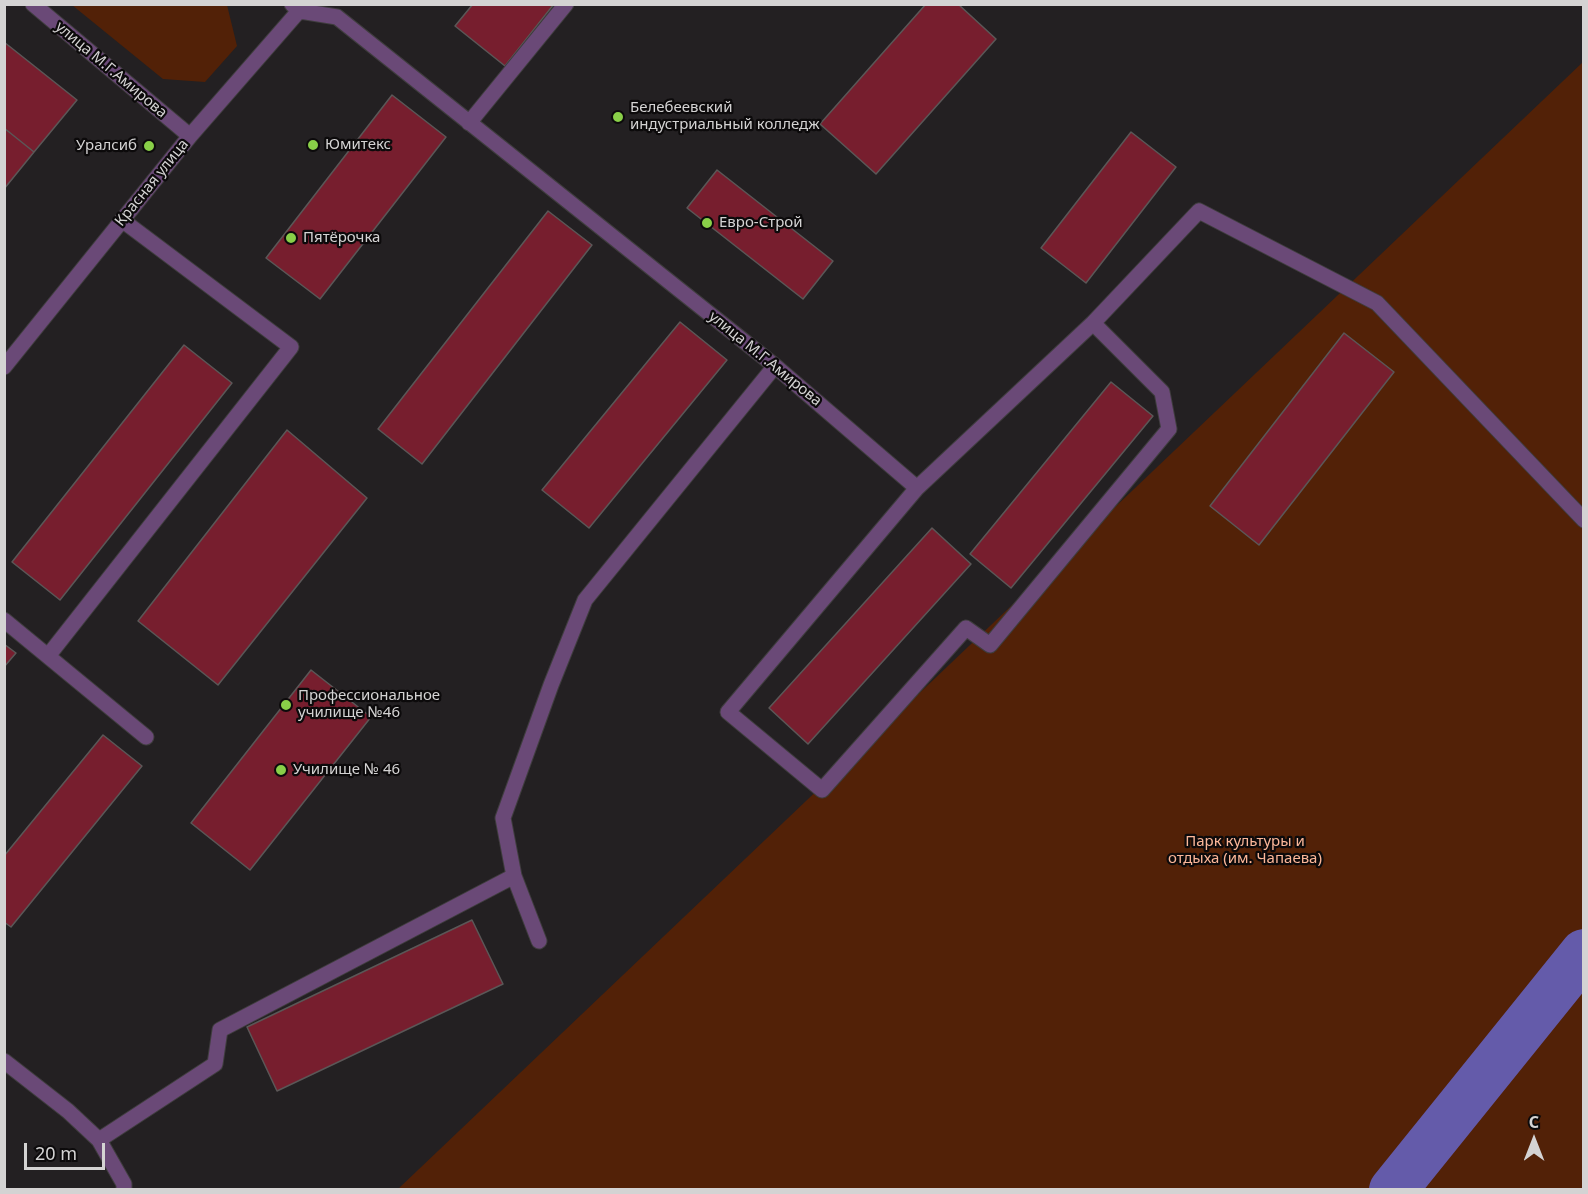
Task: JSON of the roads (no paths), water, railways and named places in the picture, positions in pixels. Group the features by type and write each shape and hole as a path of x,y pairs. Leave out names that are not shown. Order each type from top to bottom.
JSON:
{"street":[{"name":"улица М.Г.Амирова","path":"33,4 190,136"},
{"path":"470,123 566,4"},
{"name":"улица М.Г.Амирова","path":"299,7 337,17 775,366 918,488"},
{"name":"Красная улица","path":"4,367 190,136 299,7"},
{"path":"1093,323 1161,392 1170,429 990,645 966,628 822,790 728,711 918,488 1093,323 1199,211 1377,303 1584,520"},
{"path":"48,656 291,347 122,220"},
{"path":"540,941 514,876 503,818 551,685 585,600 775,366"},
{"path":"4,620 146,737"},
{"path":"99,1140 215,1064 220,1030 514,876"},
{"path":"4,1061 68,1111 99,1140 124,1184 124,1190"}],"waterway":[{"path":"1393,1190 1584,953"}],"place":[{"name":"Белебеевский индустриальный колледж","path":"618,117"},
{"name":"Юмитекс","path":"313,145"},
{"name":"Уралсиб","path":"149,146"},
{"name":"Евро-Строй","path":"707,223"},
{"name":"Пятёрочка","path":"291,238"},
{"name":"Профессиональное училище №46","path":"286,705"},
{"name":"Училище № 46","path":"281,770"}],"park label":[{"name":"Парк культуры и отдыха (им. Чапаева)","path":"1245,850"}]}
